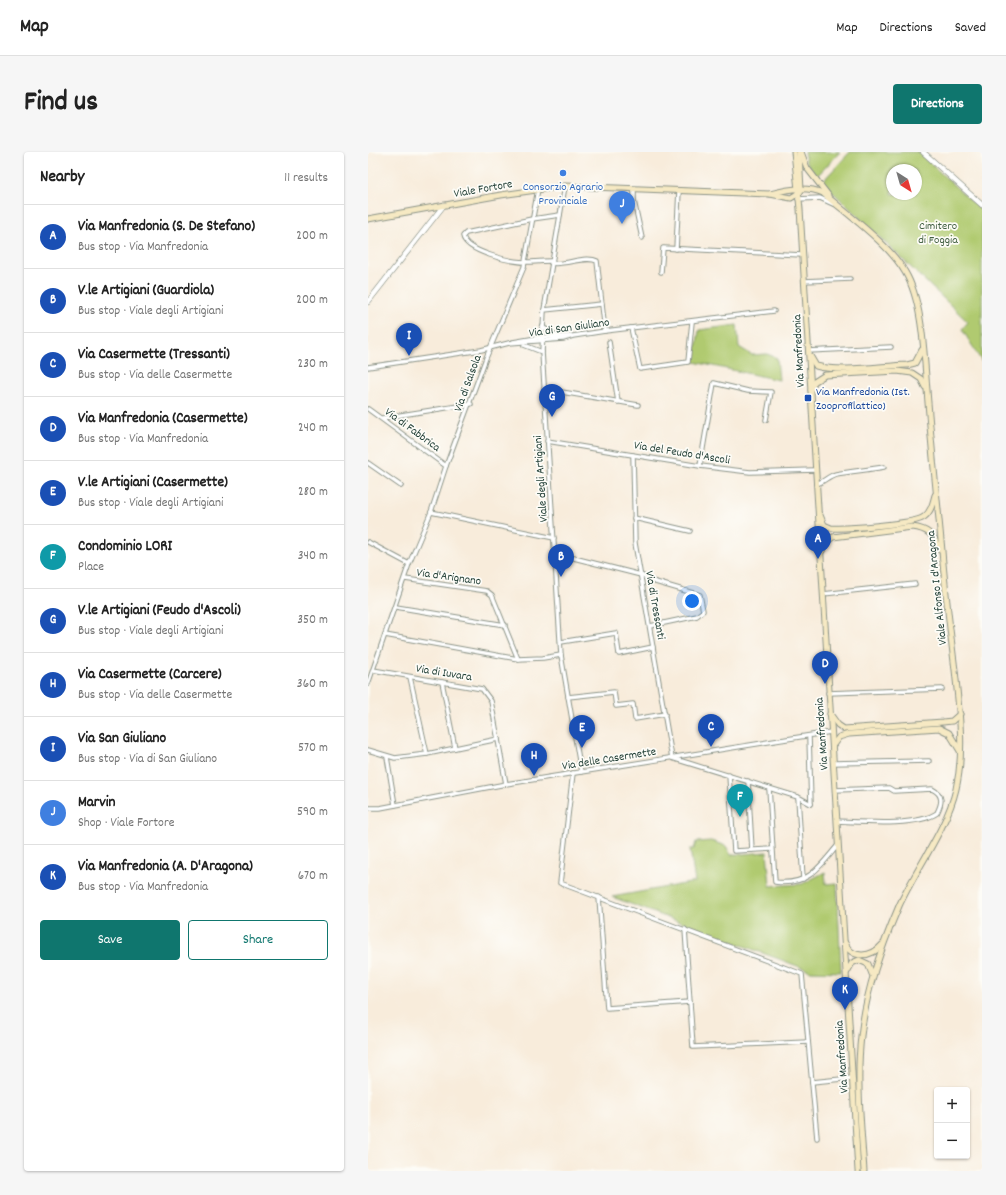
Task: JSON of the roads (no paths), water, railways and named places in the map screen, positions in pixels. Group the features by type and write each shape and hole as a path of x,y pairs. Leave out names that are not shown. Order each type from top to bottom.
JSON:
{"main road":[{"name":"Via Manfredonia","path":"794,152 800,209 858,1171"},
{"name":"Via Manfredonia","path":"798,193 800,152"},
{"name":"Viale Alfonso I d'Aragona","path":"800,152 807,168 815,180 841,209"},
{"name":"Viale Fortore","path":"368,219 538,189 566,186 770,194 798,193"},
{"name":"Viale Alfonso I d'Aragona","path":"798,193 815,190 823,193 891,253 906,273 914,295 923,348 942,552 960,714 961,754 956,790 943,823 901,902 884,942 872,977"},
{"path":"798,193 791,198 800,209"},
{"name":"Viale Fortore","path":"770,194 791,198"},
{"path":"808,351 816,366 825,368 847,368 907,365 915,363 923,348"},
{"path":"810,393 814,382 825,375 897,371 912,373 921,379 927,389"},
{"path":"818,509 824,525 831,528 910,522 923,518 929,511 936,491"},
{"path":"820,555 825,543 833,537 912,527 925,529 935,538 942,552"},
{"path":"830,713 838,725 844,728 943,722 952,720 960,714"},
{"path":"832,747 838,737 849,734 940,728 949,733 956,741 961,754"},
{"path":"843,938 848,949 857,955 872,953 884,942"},
{"path":"846,977 850,964 859,960 869,965 872,977"},
{"name":"Via Manfredonia","path":"864,1171 859,1074 860,1049 863,1021 872,977"}],"street":[{"path":"923,152 982,205"},
{"name":"Viale degli Artigiani","path":"566,186 551,262 544,310 542,352 561,655 581,772"},
{"name":"Via di Salsola","path":"368,684 396,607 409,564 431,512 446,466 525,262 538,189"},
{"path":"634,189 634,201 642,238"},
{"path":"676,250 679,191"},
{"name":"Viale Alfonso I d'Aragona","path":"798,193 820,198 841,209"},
{"path":"368,302 444,205"},
{"path":"560,215 532,219 466,233 463,236 464,240 471,247 495,256 525,262 551,262 560,264 591,259 597,261 605,331"},
{"path":"661,272 663,248 676,250 802,255"},
{"path":"804,282 850,279"},
{"path":"544,310 602,304"},
{"name":"Via di San Giuliano","path":"368,367 481,350 492,346 509,343 521,344 542,339 563,339 605,331 692,322 774,311"},
{"path":"631,328 640,369 688,362 692,322"},
{"path":"542,327 557,336"},
{"path":"509,343 557,336 574,336"},
{"path":"609,342 618,402"},
{"path":"521,344 534,347 542,352"},
{"path":"808,351 891,347"},
{"path":"700,466 714,383 748,391 771,392 766,420"},
{"path":"544,389 638,405"},
{"path":"382,418 471,404"},
{"name":"Via di Fabbrica","path":"368,409 446,466"},
{"name":"Via del Feudo d'Ascoli","path":"547,441 700,466 752,472 815,470"},
{"name":"Via di Tressanti","path":"633,455 635,543 672,758"},
{"path":"368,463 401,486"},
{"path":"816,484 823,482 827,478 836,474 884,467"},
{"path":"431,512 554,538"},
{"path":"634,518 690,531"},
{"path":"368,542 409,564"},
{"path":"554,553 640,575 652,581 700,595 703,610 697,616 650,626"},
{"name":"Via d'Arignano","path":"405,579 487,591 495,598 518,659"},
{"path":"823,594 915,584"},
{"path":"396,607 505,625"},
{"path":"561,642 616,633 619,654 654,647"},
{"path":"385,635 518,659 543,658 561,655"},
{"name":"Via di Iuvara","path":"373,670 482,689 486,692 491,701 506,784"},
{"path":"410,676 427,754"},
{"path":"442,682 455,748"},
{"path":"828,692 942,689"},
{"path":"568,697 614,692 616,706 633,704 635,719 665,714"},
{"name":"Via delle Casermette","path":"368,808 395,805 506,784 831,732"},
{"path":"672,758 798,797 811,804 809,736"},
{"path":"368,750 395,758 427,754 498,739"},
{"path":"387,756 395,805"},
{"path":"833,763 929,761"},
{"path":"573,773 560,883 802,974 817,1138"},
{"path":"729,775 734,851 772,849"},
{"path":"748,781 752,850"},
{"path":"769,788 775,882 803,879 815,873 838,845"},
{"path":"835,790 889,788 894,791 932,789 938,792 942,801 936,812 920,819 888,822 837,821"},
{"path":"798,797 803,879"},
{"path":"599,897 607,1008 690,1002"},
{"path":"685,929 694,1047 808,1042"},
{"path":"812,1082 852,1078"}],"place":[{"name":"Consorzio Agrario Provinciale","path":"563,173"},
{"name":"Marvin","path":"622,224"},
{"name":"Via San Giuliano","path":"409,356"},
{"name":"Via Manfredonia (Ist. Zooprofilattico)","path":"808,398"},
{"name":"V.le Artigiani (Feudo d'Ascoli)","path":"552,417"},
{"name":"Via Manfredonia (S. De Stefano)","path":"818,559"},
{"name":"V.le Artigiani (Guardiola)","path":"561,577"},
{"name":"Via Manfredonia (Casermette)","path":"825,684"},
{"name":"Via Casermette (Tressanti)","path":"711,747"},
{"name":"V.le Artigiani (Casermette)","path":"582,748"},
{"name":"Via Casermette (Carcere)","path":"534,776"},
{"name":"Condominio LORI","path":"740,817"},
{"name":"Via Manfredonia (A. D'Aragona)","path":"845,1010"}],"park label":[{"name":"Cimitero di Foggia","path":"938,232"}]}
